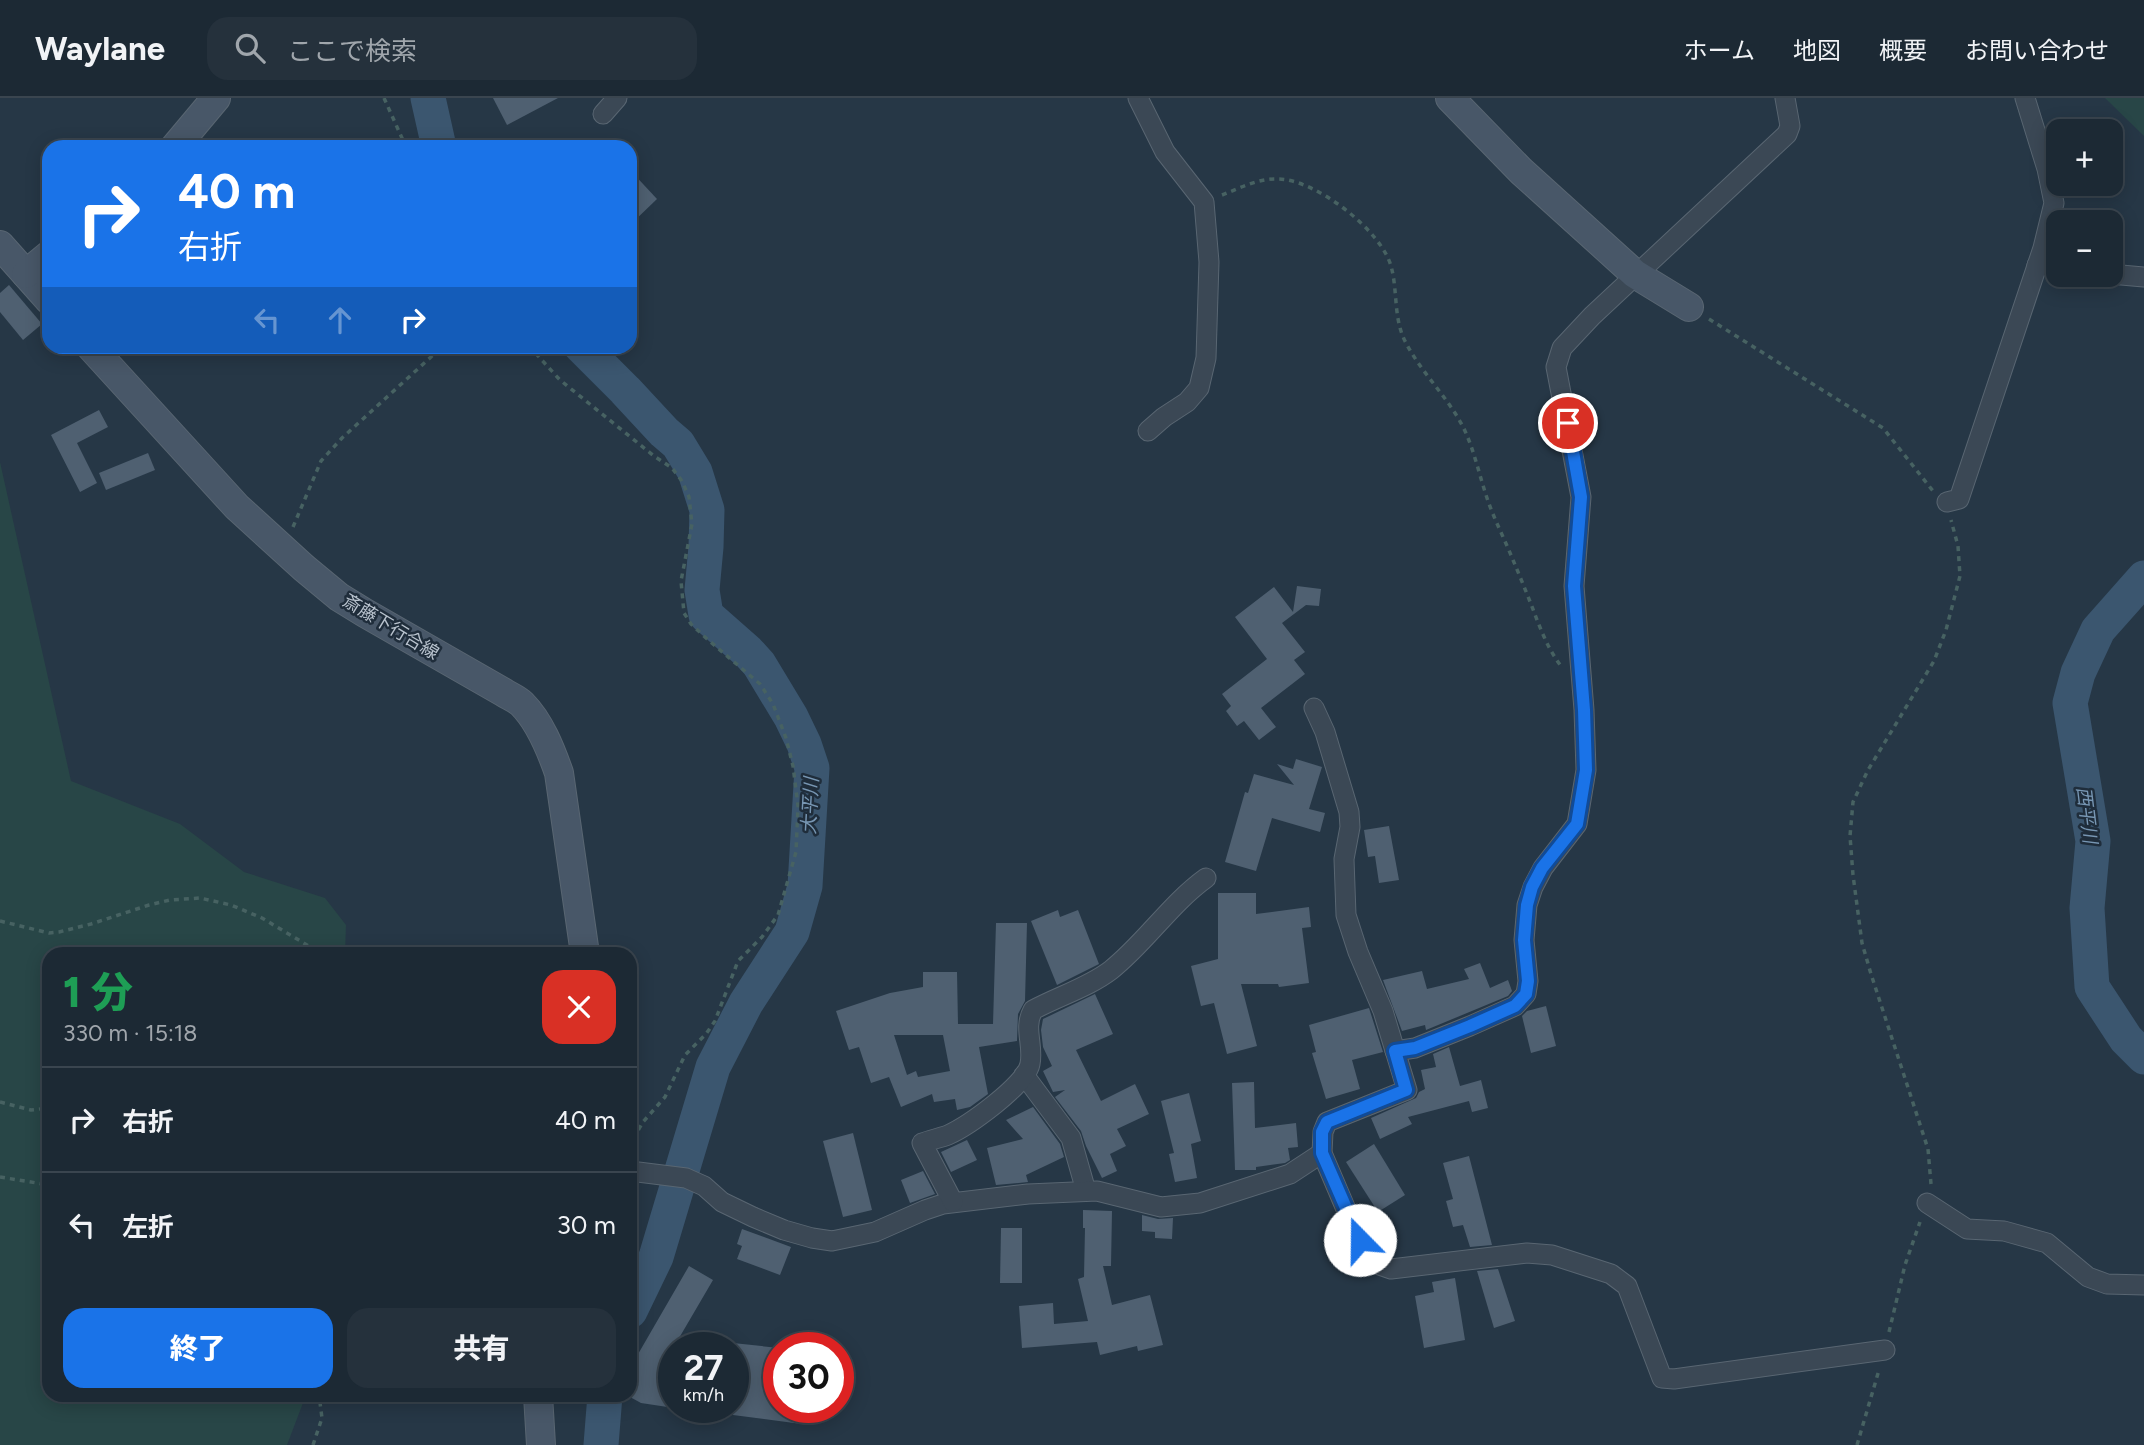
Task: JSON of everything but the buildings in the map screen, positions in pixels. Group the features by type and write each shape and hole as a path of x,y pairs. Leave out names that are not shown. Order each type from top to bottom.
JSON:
{"main road":[{"path":"181,140 216,98"},
{"path":"1450,98 1521,171 1635,274 1689,307"},
{"path":"0,245 42,292"},
{"path":"26,274 42,261"},
{"name":"斎藤下行合線","path":"97,354 237,507 339,597 503,692 521,704 532,717 559,773 584,947"}],"street":[{"path":"603,114 617,98"},
{"path":"1138,98 1166,152 1204,202 1209,242 1206,358 1199,388 1187,402 1149,431"},
{"path":"1395,1051 1415,1048 1470,1026 1515,1006 1526,994 1528,981 1524,940 1527,905 1532,887 1542,868 1577,824 1586,770 1574,586 1581,497 1556,367 1562,348 1635,274 1787,134 1790,126 1785,98"},
{"path":"1947,502 1959,499 2037,265 2054,203 2047,169 2025,98"},
{"path":"2037,265 2046,266"},
{"path":"2123,275 2144,277"},
{"path":"1314,708 1325,732 1349,812 1350,827 1344,859 1346,915 1382,1011 1406,1090 1327,1122 1322,1132 1322,1153 1368,1261 1391,1269 1527,1253 1552,1255 1611,1274 1627,1286 1662,1378 1674,1379 1885,1350"},
{"path":"953,1202 922,1143 949,1134 1013,1091 1030,1067 1028,1026 1033,1010 1099,979 1133,950 1188,892 1206,878"},
{"path":"1024,1075 1071,1138 1086,1191"},
{"path":"637,1172 686,1178 704,1186 722,1202 753,1217 784,1230 832,1241 875,1232 925,1210 953,1202 1028,1194 1086,1191 1161,1207 1200,1203 1290,1174 1322,1153"},
{"path":"1927,1203 1968,1229 2004,1231 2047,1243 2088,1277 2107,1284 2144,1285"}],"path":[{"path":"384,98 403,140"},
{"path":"1204,202 1251,183 1284,179 1310,187 1366,227 1391,265 1397,300 1397,321 1405,341 1464,430 1489,503 1545,639 1559,664 1566,670 1581,671"},
{"path":"1689,307 1883,429 1931,489 1947,502 1958,547 1961,576 1934,661 1868,770 1853,802 1850,836 1863,943 1928,1149 1932,1180 1927,1203 1905,1265 1885,1350 1857,1445"},
{"path":"280,547 291,532 321,461 342,438 434,354"},
{"path":"536,354 560,380 672,468 682,481 689,497 692,524 681,581 684,613 691,624 760,684 773,704 793,766 798,806 796,852 778,915 762,937 738,961 715,1021 685,1055 665,1097 637,1132"},
{"path":"0,921 49,933 59,932 149,905 200,898 231,905 262,918 310,947"},
{"path":"0,1102 31,1110 42,1109"},
{"path":"0,1177 42,1184"},
{"path":"313,1445 322,1418 320,1402"}],"green space":[{"path":"2105,98 2144,98 2144,136"},
{"path":"0,462 71,781 180,824 244,872 325,898 346,925 345,947 42,947 42,1402 303,1402 287,1445 0,1445"}],"waterway":[{"name":"大平川","path":"428,98 437,140"},
{"name":"大平川","path":"589,354 678,444 695,472 707,510 702,590 706,615 759,664 791,717 812,768 805,886 792,932 746,1003 713,1067 656,1257 637,1296"},
{"name":"西平川","path":"2144,578 2098,630 2078,673 2070,703 2093,841 2087,908 2092,987 2126,1039 2144,1057"},
{"name":"大平川","path":"601,1445 604,1402"}],"route":[{"path":"1360,1240 1322,1153 1322,1132 1327,1122 1406,1090 1395,1051 1415,1048 1470,1026 1515,1006 1526,994 1528,981 1524,940 1527,905 1532,887 1542,868 1577,824 1586,770 1574,586 1581,497 1568,423"}]}
